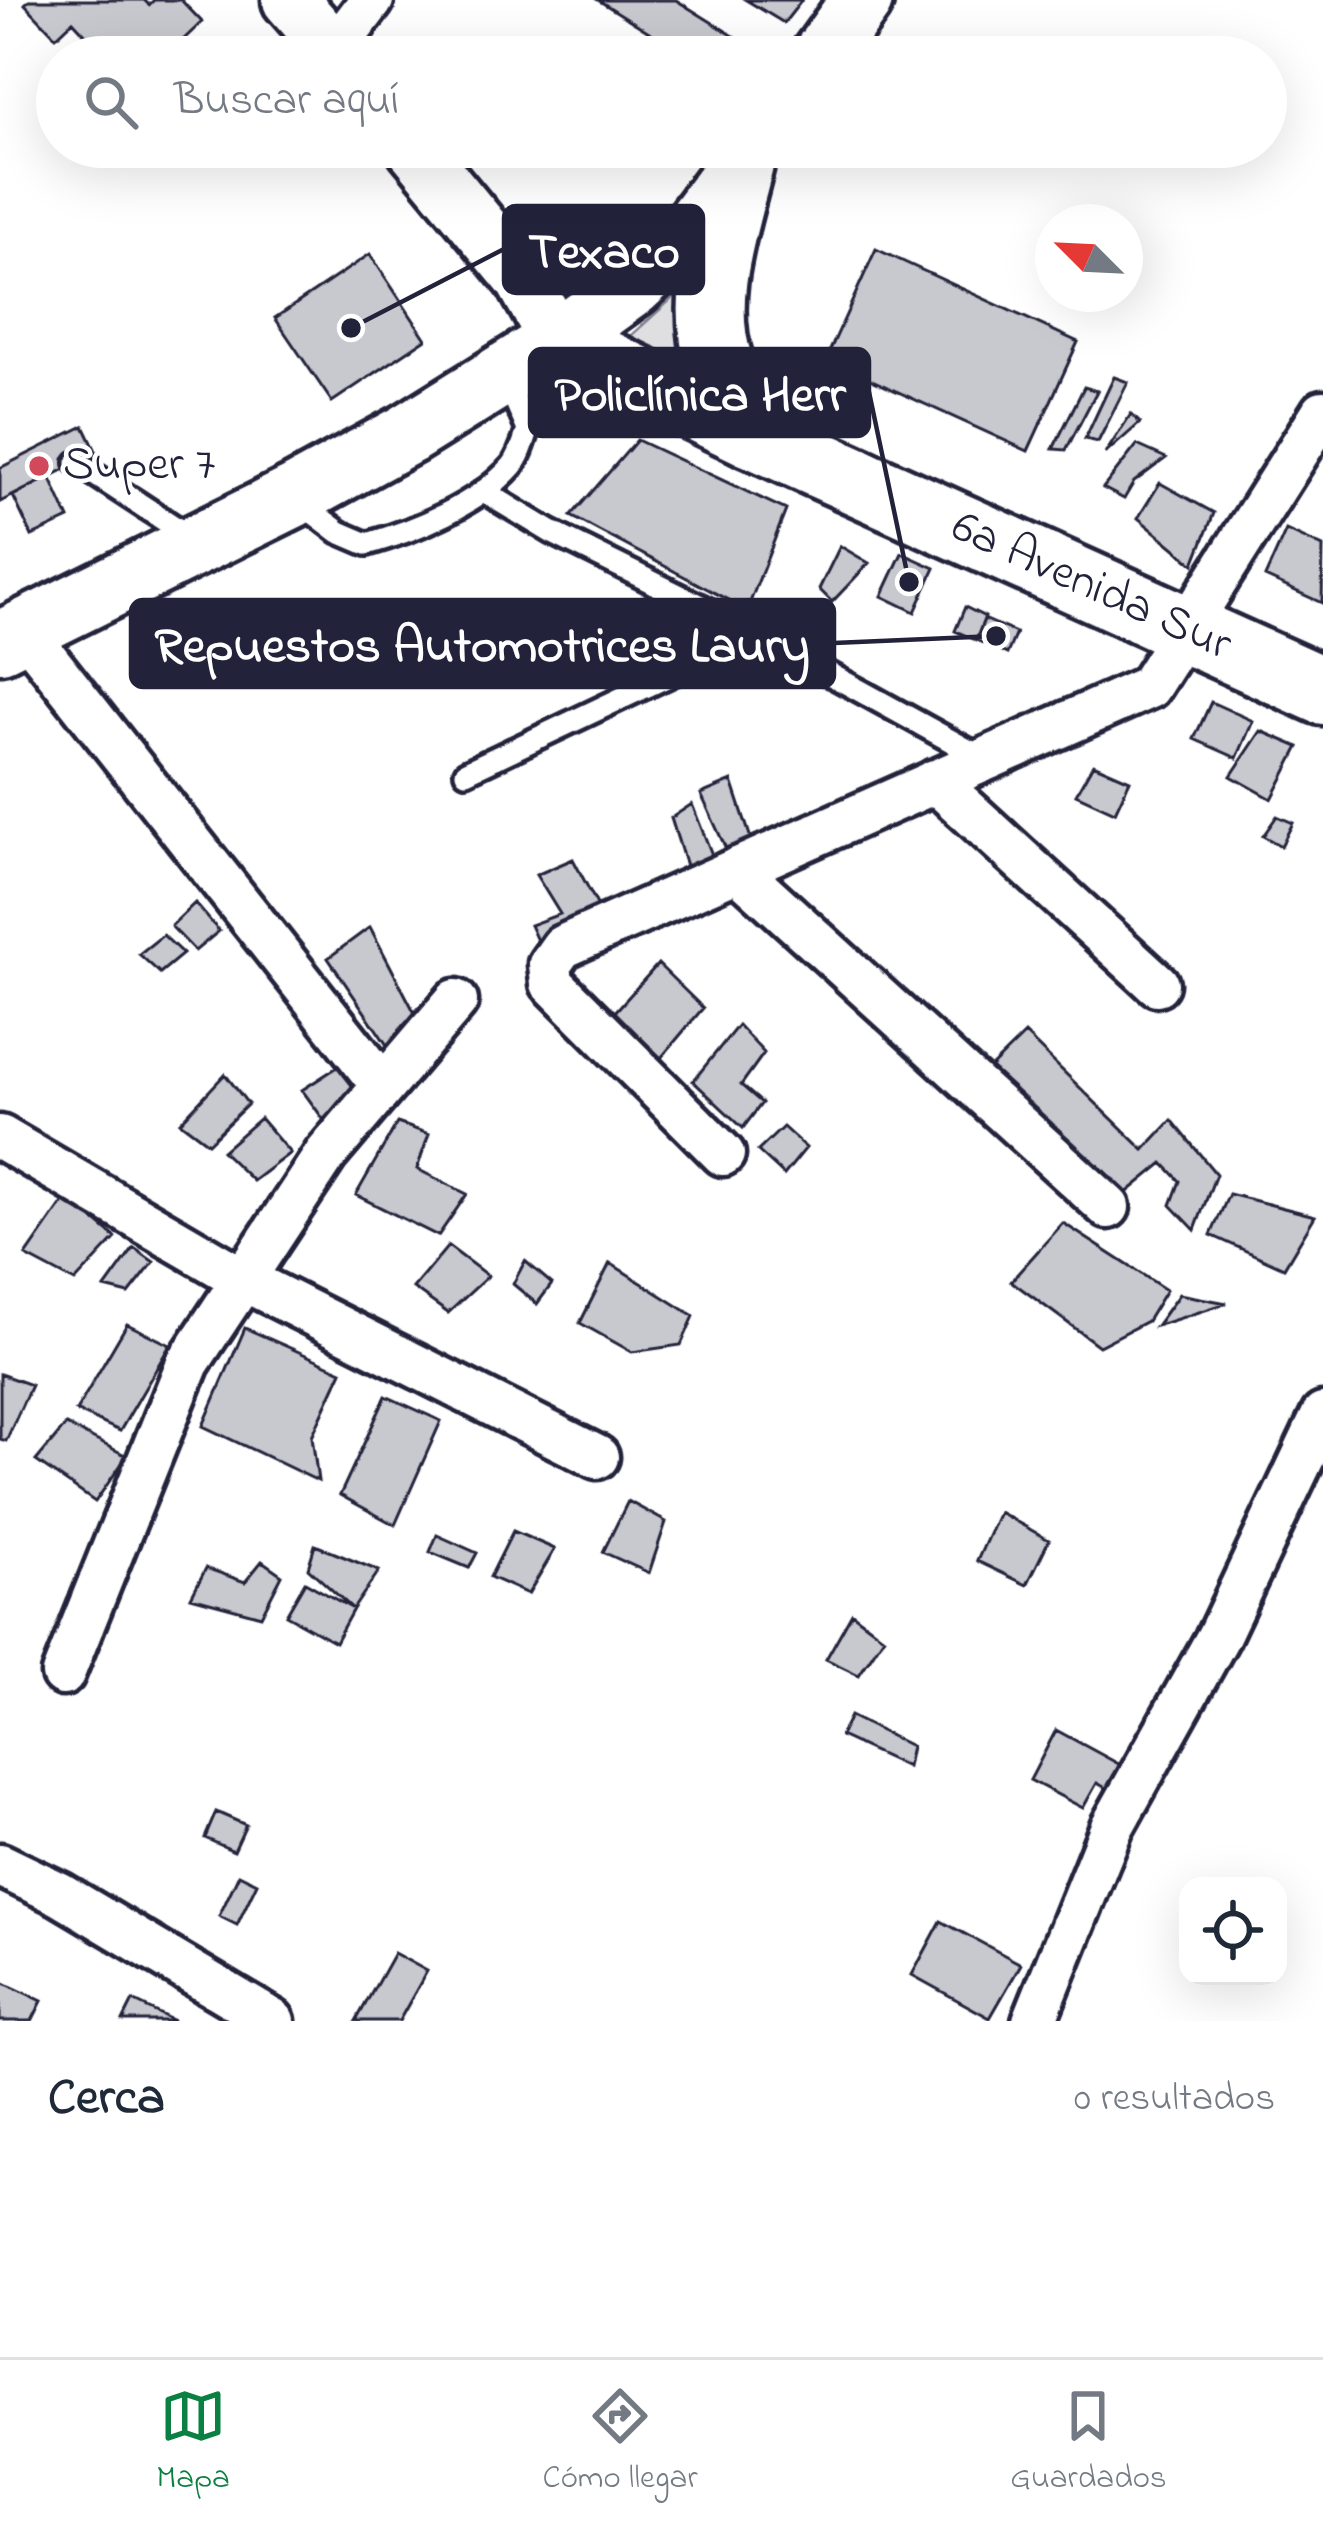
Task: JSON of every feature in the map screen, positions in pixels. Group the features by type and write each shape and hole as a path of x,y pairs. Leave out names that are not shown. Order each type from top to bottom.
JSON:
{"main road":[{"path":"836,36 862,0"},
{"path":"11,636 293,497 408,434 530,356 633,286 682,241 737,168"},
{"path":"744,168 711,303 720,364 750,433"},
{"name":"6a Avenida Sur","path":"530,356 750,433 1323,691"}],"street":[{"path":"290,0 321,36"},
{"path":"349,36 372,0"},
{"path":"431,168 522,278 530,356"},
{"path":"722,1154 553,983 550,964 562,947 1149,687 1323,412"},
{"path":"11,636 383,1086"},
{"path":"935,781 1157,984"},
{"path":"737,869 1108,1207"},
{"path":"63,1674 188,1363 326,1154 457,1001"},
{"path":"0,1137 241,1278 597,1457"},
{"path":"1034,2021 1112,1827 1218,1637 1323,1415"},
{"path":"0,1865 61,1894 273,2021"}],"lane":[{"path":"293,497 339,532 367,544 398,536 483,491 516,462 528,430 530,356"},
{"path":"77,463 199,543"},
{"path":"483,491 550,532 758,634 984,760"},
{"path":"466,772 758,634"}],"shaded area":[{"path":"687,285 695,390 615,350"}],"building":[{"path":"29,0 144,0 149,5 154,0 181,0 202,22 187,36 87,36 73,21 55,36 25,4"},
{"path":"598,0 676,0 734,36 655,36"},
{"path":"746,0 802,0 784,23"},
{"path":"876,249 1078,342 1028,451 826,359"},
{"path":"370,254 426,339 332,402 275,318"},
{"path":"1114,377 1128,382 1098,442 1085,439"},
{"path":"1084,387 1097,391 1066,450 1053,449"},
{"path":"1131,414 1140,423 1105,454"},
{"name":"Super 7","path":"84,426 97,453 0,502 0,468"},
{"path":"637,440 786,510 747,610 571,516"},
{"path":"1137,445 1166,458 1134,482 1124,499 1103,488"},
{"path":"50,477 69,519 32,536 13,496"},
{"path":"1160,483 1214,513 1194,564 1138,518"},
{"path":"1286,530 1323,547 1322,603 1265,577"},
{"path":"840,546 869,563 832,602 819,589"},
{"path":"902,553 935,568 915,612 882,596"},
{"path":"965,607 985,617 976,640 955,631"},
{"path":"984,619 1016,633 1007,654 976,640"},
{"path":"1211,702 1253,721 1237,758 1194,739"},
{"path":"1261,731 1299,747 1272,799 1231,776"},
{"path":"1093,764 1130,780 1115,812 1076,794"},
{"path":"732,781 753,845 727,851 701,794"},
{"path":"692,804 714,860 687,869 671,818"},
{"path":"1277,816 1293,823 1281,846 1263,836"},
{"path":"573,859 602,914 539,945 530,925 560,914 536,875"},
{"path":"195,903 219,931 195,951 171,926"},
{"path":"370,927 417,1017 389,1048 328,958"},
{"path":"163,935 183,954 160,973 139,954"},
{"path":"658,964 703,1008 661,1058 614,1013"},
{"path":"738,1025 764,1053 741,1085 762,1103 743,1128 693,1081"},
{"path":"1025,1034 1144,1150 1172,1120 1216,1174 1195,1230 1171,1205 1180,1181 1163,1163 1124,1195 981,1077"},
{"path":"342,1064 365,1089 326,1123 302,1090"},
{"path":"225,1074 248,1104 208,1143 180,1122"},
{"path":"260,1118 290,1153 253,1181 222,1151"},
{"path":"397,1123 429,1134 417,1169 467,1194 438,1236 356,1195"},
{"path":"783,1127 806,1148 784,1175 758,1151"},
{"path":"1229,1194 1315,1216 1284,1268 1211,1235"},
{"path":"67,1197 116,1238 75,1282 26,1256"},
{"path":"1063,1223 1166,1290 1147,1321 1099,1346 1011,1281"},
{"path":"448,1246 488,1276 448,1313 413,1288"},
{"path":"134,1248 154,1262 129,1294 105,1288"},
{"path":"525,1261 552,1284 537,1304 513,1284"},
{"path":"610,1263 694,1316 681,1345 632,1352 580,1323"},
{"path":"1179,1294 1227,1303 1156,1326"},
{"path":"127,1324 170,1345 120,1431 76,1411"},
{"path":"245,1328 342,1371 312,1436 318,1481 203,1426"},
{"path":"0,1374 31,1385 6,1441 0,1439"},
{"path":"386,1396 441,1421 395,1525 340,1495"},
{"path":"66,1425 127,1456 95,1502 36,1461"},
{"path":"628,1501 666,1522 649,1573 603,1552"},
{"path":"999,1512 1049,1540 1027,1585 977,1561"},
{"path":"513,1531 555,1549 528,1594 490,1577"},
{"path":"437,1535 477,1553 469,1568 430,1552"},
{"path":"315,1545 379,1571 353,1609 308,1568"},
{"path":"262,1561 282,1575 261,1616 191,1597 206,1568 245,1582"},
{"path":"305,1582 353,1609 335,1642 286,1615"},
{"path":"852,1613 884,1637 859,1675 826,1659"},
{"path":"850,1716 911,1746 907,1767 840,1736"},
{"path":"1056,1730 1128,1769 1115,1793 1097,1783 1083,1808 1030,1780"},
{"path":"216,1812 246,1825 234,1851 205,1838"},
{"path":"239,1874 257,1883 237,1925 219,1916"},
{"path":"941,1921 1021,1964 990,2018 912,1975"},
{"path":"394,1953 427,1971 399,2021 356,2021"},
{"path":"0,1981 42,2001 32,2021 0,2021"},
{"path":"133,2001 174,2021 123,2021"}],"place":[{"name":"Texaco","path":"351,328"},
{"name":"Super 7","path":"39,466"},
{"name":"Policlínica Herr","path":"909,582"},
{"name":"Repuestos Automotrices Laury","path":"996,636"}]}
